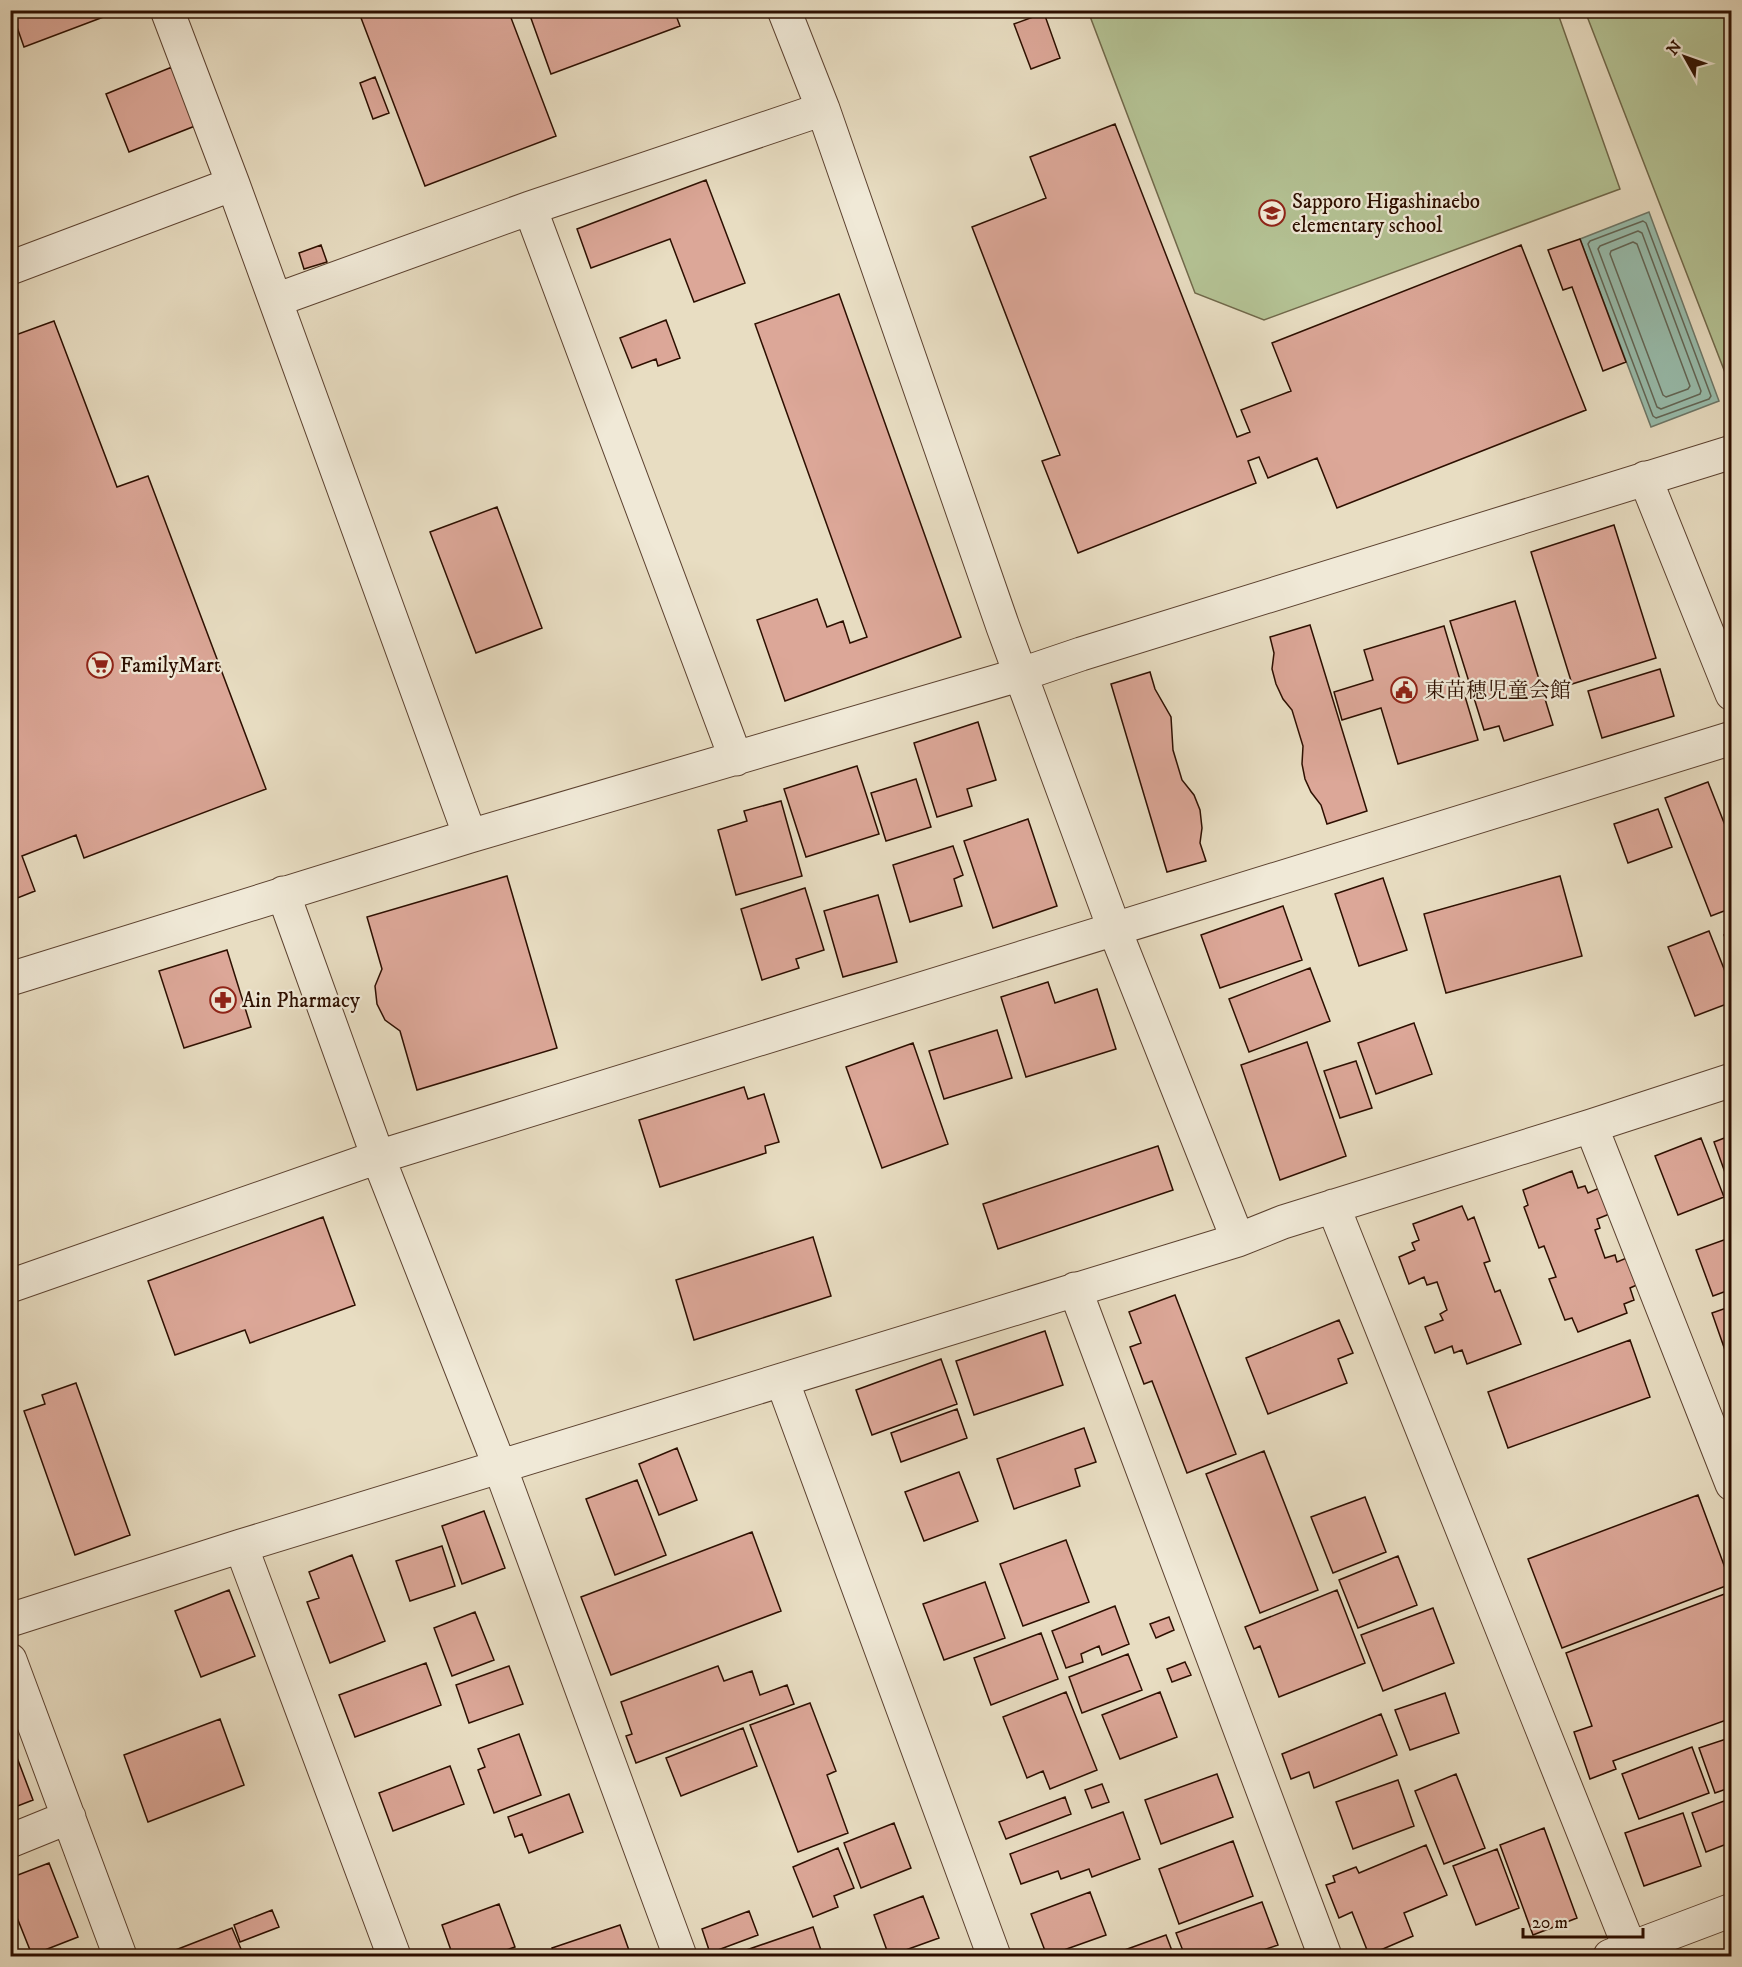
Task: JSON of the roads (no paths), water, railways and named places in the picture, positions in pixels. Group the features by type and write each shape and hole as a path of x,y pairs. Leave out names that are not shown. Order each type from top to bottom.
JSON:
{"street":[{"path":"167,10 276,300 470,836"},
{"path":"786,11 1003,627 1114,928 1238,1240"},
{"path":"276,300 530,208 822,109"},
{"path":"10,268 233,184"},
{"path":"530,208 736,759"},
{"path":"10,979 470,836 1022,674 1731,452"},
{"path":"1645,478 1731,694"},
{"path":"10,1286 378,1157 1731,738"},
{"path":"283,893 378,1157 500,1467 680,1956"},
{"path":"10,1620 241,1546 1238,1240 1283,1222 1731,1080"},
{"path":"1591,1126 1731,1484"},
{"path":"1333,1206 1624,1954 1731,1910"},
{"path":"1075,1289 1325,1956"},
{"path":"782,1380 994,1956"},
{"path":"241,1546 394,1956"},
{"path":"10,1660 120,1956"},
{"path":"10,1841 69,1817"}],"water":[{"path":"1649,212 1719,401 1651,427 1580,239"}],"place":[{"name":"Sapporo Higashinaebo elementary school","path":"1272,213"},
{"name":"FamilyMart","path":"100,665"},
{"name":"東苗穂児童会館","path":"1404,690"},
{"name":"Ain Pharmacy","path":"223,1000"}]}
